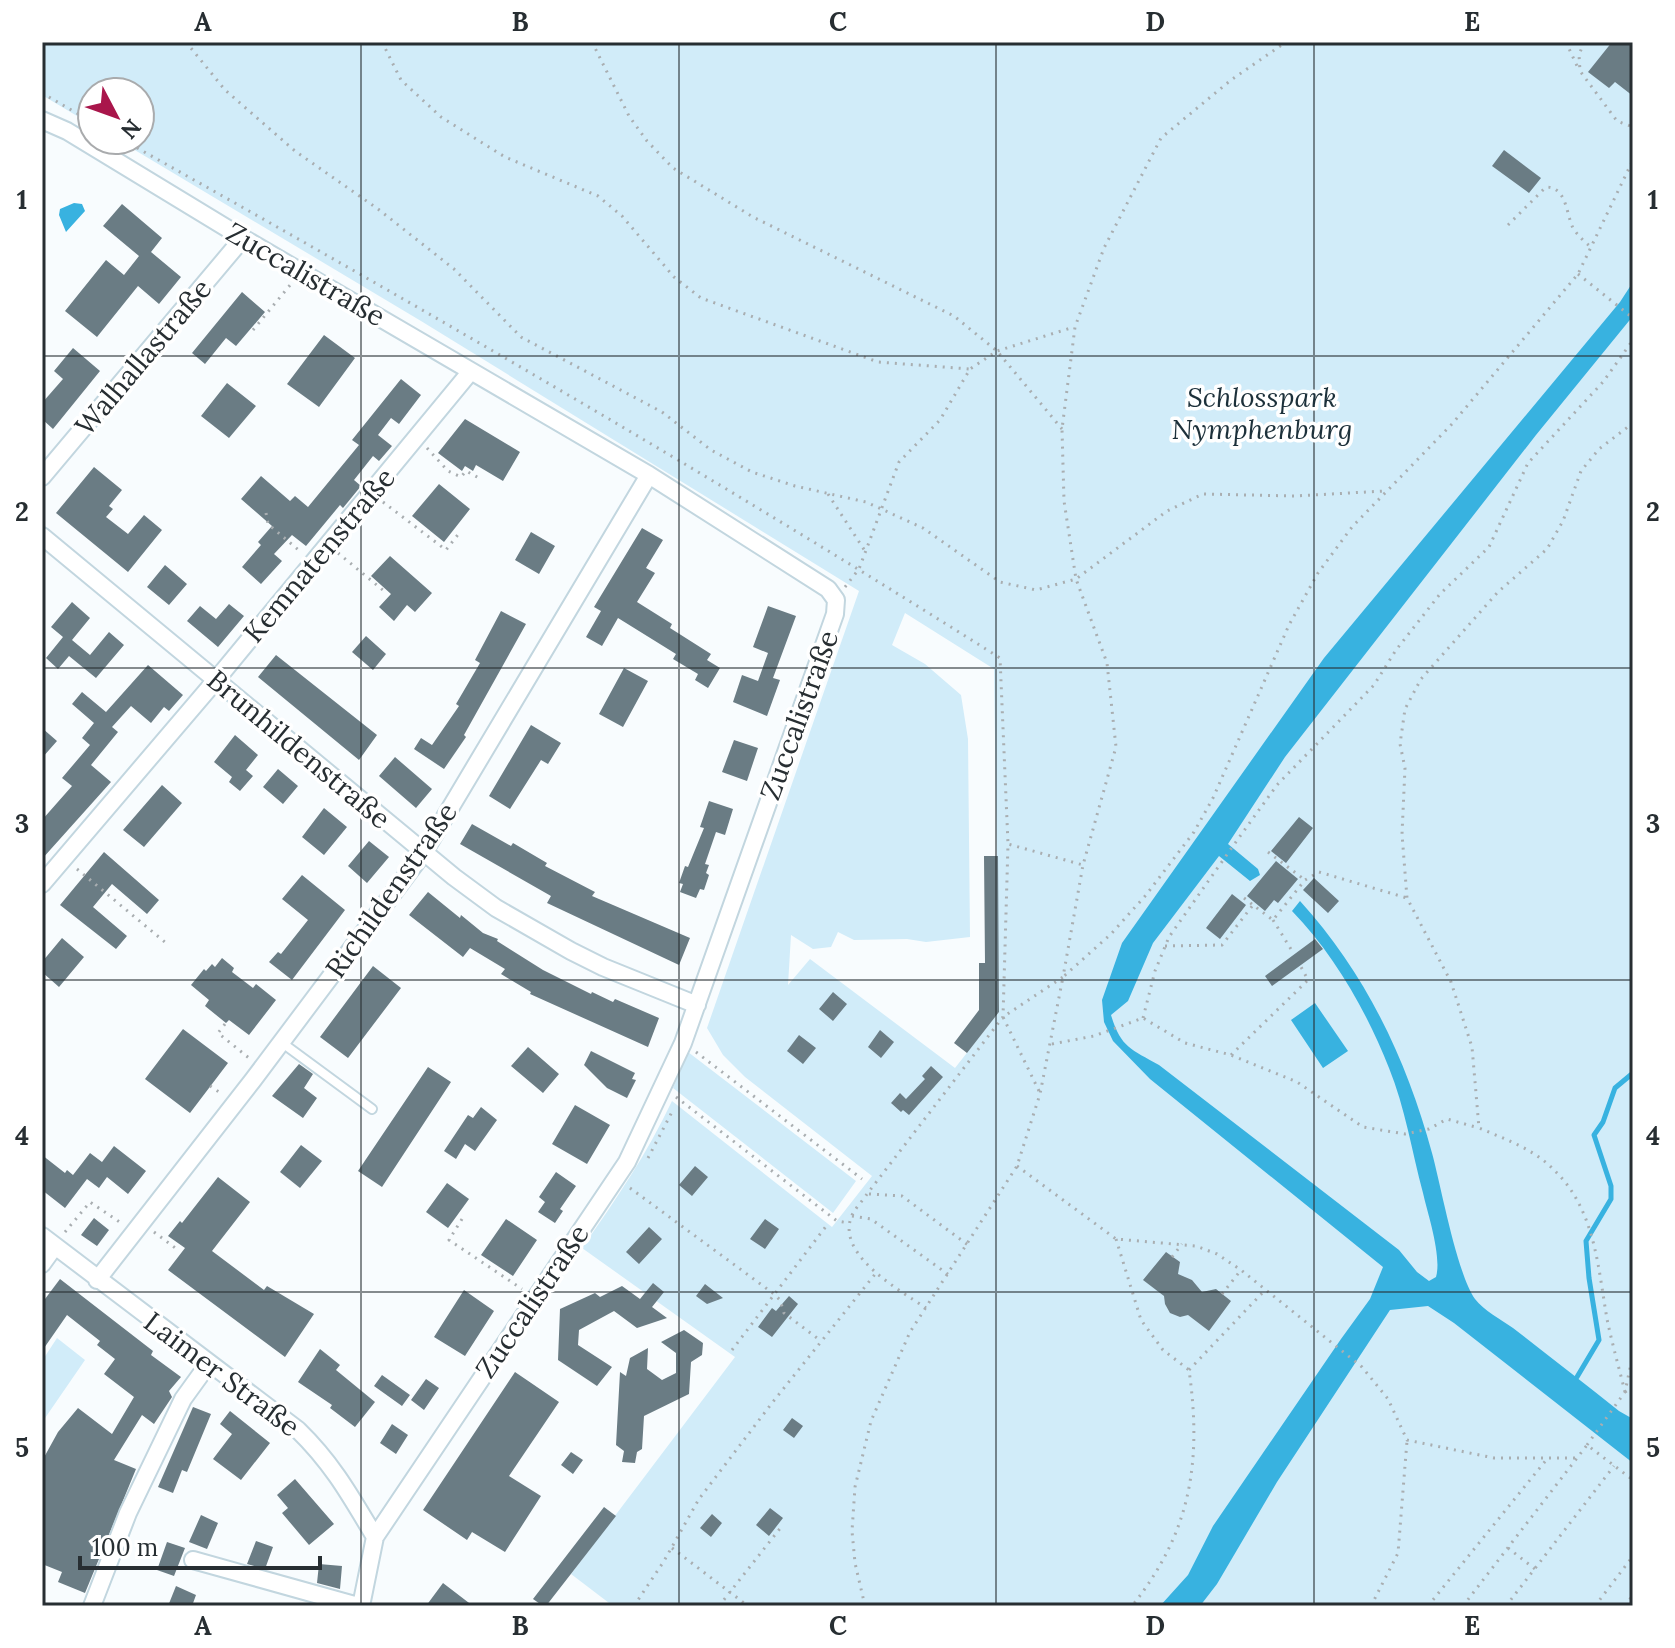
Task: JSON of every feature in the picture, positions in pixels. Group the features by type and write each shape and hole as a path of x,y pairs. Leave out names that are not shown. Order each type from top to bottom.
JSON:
{"street":[{"name":"Zuccalistraße","path":"42,120 67,131 243,238 649,475 828,589 836,600 835,614 697,1005 663,1087 627,1162 375,1537 360,1606"},
{"name":"Walhallastraße","path":"42,477 243,238"},
{"name":"Kemnatenstraße","path":"42,884 216,680 471,371"},
{"name":"Richildenstraße","path":"97,1280 424,852 649,475"},
{"name":"Brunhildenstraße","path":"42,536 475,893 529,929 603,967 697,1005"},
{"path":"42,1264 48,1241"},
{"name":"Laimer Straße","path":"48,1241 298,1430 322,1453 344,1482 375,1537"},
{"path":"92,1606 128,1513 183,1399 209,1363"},
{"path":"193,1560 360,1606"}],"lane":[{"path":"281,1042 372,1109"}],"path":[{"path":"186,42 225,90 295,151 378,209 454,269 521,337 662,412 711,450 752,472 866,502 923,528 1000,582 1036,590 1076,579 1157,518 1203,494 1295,496 1385,491"},
{"path":"382,42 401,80 441,117 505,157 598,196 622,216 674,277 701,298 878,362 970,369"},
{"path":"592,42 629,116 673,168 753,217 954,316 997,351 1062,429"},
{"path":"1273,42 1277,48"},
{"path":"865,1606 855,1563 852,1531 855,1487 871,1421 910,1332 1017,1166 1052,1044 1083,865 1116,747 1107,663 1076,579 1064,501 1062,429 1075,327 1104,248 1161,138 1231,80 1286,42"},
{"path":"1566,42 1580,71 1617,121 1633,127"},
{"path":"1580,71 1579,55 1584,42"},
{"path":"42,93 76,113"},
{"path":"926,1308 871,1269 851,1239 849,1223 852,1216 1003,1017 1063,977 1111,934 1146,895 1194,832 1213,798 1289,625 1311,586 1352,527 1452,424 1578,274 1633,160"},
{"path":"1508,225 1546,187 1552,187 1560,192 1574,230 1592,248"},
{"path":"1578,274 1633,318"},
{"path":"253,330 295,279"},
{"path":"836,600 859,569 899,462 940,420 970,369 997,351 1075,327"},
{"path":"1143,1018 1155,971 1169,937 1277,785 1374,685 1396,650 1440,594 1489,547 1528,463 1603,382 1633,340"},
{"path":"1479,1128 1472,1047 1451,982 1407,898 1402,834 1405,768 1400,744 1405,709 1421,679 1498,592 1547,549 1563,521 1581,471 1599,449 1633,423"},
{"path":"431,452 452,474 461,477 466,471 479,478"},
{"path":"370,493 446,550 460,532"},
{"path":"828,494 865,552"},
{"path":"266,513 268,524 303,553"},
{"path":"327,545 384,591"},
{"path":"1040,1094 1003,1017 1008,844 1083,865"},
{"path":"1268,852 1305,880"},
{"path":"64,858 166,943"},
{"path":"1273,920 1305,880 1319,872 1407,898"},
{"path":"1244,898 1273,920 1294,954"},
{"path":"1165,946 1222,945 1253,905"},
{"path":"1231,1055 1308,980 1300,965"},
{"path":"1052,1044 1143,1018 1185,1043 1231,1055 1297,1082 1363,1127 1405,1134 1429,1129 1447,1119 1479,1128 1519,1145 1553,1168 1573,1191 1591,1236 1625,1392"},
{"path":"225,1024 218,1033 235,1047"},
{"path":"683,1043 862,1179"},
{"path":"663,1087 837,1221 849,1223"},
{"path":"1017,1166 1116,1239 1183,1243 1217,1254 1335,1343 1362,1367 1388,1399 1407,1440 1398,1553 1371,1606"},
{"path":"630,1188 774,1294 780,1300 784,1313 821,1341"},
{"path":"867,1194 902,1196 968,1245"},
{"path":"48,1241 90,1202 178,1250"},
{"path":"852,1216 871,1219 949,1275"},
{"path":"462,1219 449,1240 534,1298"},
{"path":"732,1350 827,1225"},
{"path":"1116,1239 1141,1320 1163,1350 1189,1370 1194,1409 1193,1470 1189,1497 1170,1548 1132,1606"},
{"path":"1172,1257 1183,1243"},
{"path":"1222,1294 1241,1270"},
{"path":"634,1606 699,1499 876,1273"},
{"path":"1189,1370 1266,1289"},
{"path":"1625,1392 1633,1354"},
{"path":"1463,1606 1587,1445 1593,1432 1625,1392 1633,1387"},
{"path":"1407,1440 1494,1458 1576,1458"},
{"path":"1587,1445 1633,1480"},
{"path":"1428,1606 1547,1459"},
{"path":"1506,1606 1614,1466"},
{"path":"719,1606 782,1526"},
{"path":"672,1548 748,1606"},
{"path":"1508,1548 1535,1569"},
{"path":"1595,1606 1633,1556"},
{"path":"1625,1606 1633,1595"}],"green space":[{"name":"Schlosspark Nymphenburg","path":"42,42 1633,42 1633,1606 613,1606 571,1574 735,1357 582,1248 641,1158 672,1101 832,1227 872,1176 745,1077 723,1055 707,1028 859,591 421,321 145,156 156,156 156,76 76,76 76,115 42,95","holes":["905,613 994,669 999,1012 955,1068 810,959 788,985 791,935 813,949 831,947 838,932 854,940 907,939 926,942 970,937 968,739 961,695 925,664 892,645"]},
{"path":"688,1052 856,1181 833,1213 673,1088"},
{"path":"57,1338 85,1360 43,1421 42,1361"}],"water":[{"path":"74,203 82,204 85,211 66,232 59,215 60,209"},
{"path":"1633,282 1633,316 1536,435 1285,757 1228,844 1258,869 1260,875 1250,881 1219,856 1153,943 1128,1001 1111,1015 1128,1046 1159,1065 1399,1250 1429,1281 1436,1277 1434,1235 1395,1083 1348,985 1322,946 1292,911 1300,901 1345,957 1396,1051 1422,1118 1456,1251 1475,1299 1633,1419 1633,1463 1428,1306 1390,1310 1277,1482 1217,1584 1200,1606 1160,1606 1188,1575 1213,1526 1370,1299 1383,1267 1150,1079 1113,1041 1104,1022 1102,1000 1122,943 1324,658 1620,302"},
{"path":"1315,1003 1348,1051 1323,1068 1291,1020"}],"building":[{"path":"1612,42 1633,42 1633,96 1615,82 1609,88 1588,72"},
{"path":"1504,150 1541,178 1529,193 1492,166"},
{"path":"122,204 162,238 151,252 181,277 159,304 138,286 97,337 65,311 106,260 124,275 139,256 103,226"},
{"path":"242,292 265,312 236,346 226,338 205,364 192,353"},
{"path":"324,335 355,358 319,407 287,384"},
{"path":"73,348 100,371 53,429 42,419 42,403 63,379 54,371"},
{"path":"401,379 421,395 399,424 391,418 378,435 392,446 379,461 373,456 354,480 361,486 343,508 340,505 306,546 292,535 274,554 282,561 261,584 242,567 272,526 241,499 261,476 290,501 295,496 308,507 359,445 352,440"},
{"path":"227,383 256,406 229,438 201,416"},
{"path":"465,419 520,452 503,481 476,465 473,471 465,466 462,471 438,453"},
{"path":"94,467 122,490 109,506 113,509 106,517 128,534 144,515 162,530 128,572 56,513"},
{"path":"439,484 470,509 444,542 412,516"},
{"path":"642,528 663,540 646,568 655,573 637,602 711,654 707,660 720,668 708,688 695,680 698,674 673,659 676,654 618,618 602,646 586,637 601,611 594,607"},
{"path":"531,532 555,546 539,574 515,560"},
{"path":"390,556 432,593 415,612 407,605 394,621 379,607 391,594 371,576"},
{"path":"165,565 187,584 169,605 147,587"},
{"path":"72,602 90,618 72,640 90,655 109,632 124,645 96,678 69,656 58,669 46,658 63,637 51,627"},
{"path":"229,604 244,616 218,647 187,621 200,606 216,619"},
{"path":"768,606 796,616 773,678 780,680 767,716 733,702 742,675 758,681 768,653 753,647"},
{"path":"501,611 526,624 464,735 466,737 444,769 414,749 421,738 432,745 459,706 456,704 480,663 475,660"},
{"path":"366,636 386,654 373,670 352,652"},
{"path":"276,655 377,735 359,760 258,677"},
{"path":"148,665 183,695 169,711 164,707 151,723 131,706 112,727 118,732 91,765 111,782 42,859 42,820 72,786 62,778 90,745 82,738 94,723 72,704 82,692 106,712"},
{"path":"624,668 648,681 623,727 599,714"},
{"path":"531,725 561,743 548,764 541,760 510,809 489,796"},
{"path":"42,728 57,741 42,758"},
{"path":"235,735 258,755 246,770 253,776 240,791 229,782 232,777 214,762"},
{"path":"734,740 758,748 747,781 722,772"},
{"path":"395,757 432,789 416,808 379,776"},
{"path":"278,769 298,786 283,804 263,787"},
{"path":"162,785 182,803 144,847 123,830"},
{"path":"709,801 733,809 725,835 716,832 705,864 709,865 706,873 709,875 704,890 700,889 696,898 680,892 683,884 679,883 704,828 700,827"},
{"path":"324,808 347,827 324,855 302,837"},
{"path":"1299,817 1313,828 1286,863 1271,851"},
{"path":"472,824 547,863 545,866 595,892 592,896 690,938 679,965 547,903 551,896 460,844"},
{"path":"369,841 389,857 367,883 348,866"},
{"path":"104,852 159,900 147,914 112,884 93,907 127,936 116,949 60,905"},
{"path":"984,856 998,856 999,1012 967,1053 954,1043 979,1010 979,963 985,963"},
{"path":"1276,861 1298,879 1278,903 1274,900 1265,911 1247,896"},
{"path":"302,875 345,910 292,980 269,962 278,952 281,954 308,920 282,899"},
{"path":"1314,878 1339,901 1328,913 1303,890"},
{"path":"428,892 460,918 461,915 483,933 498,939 543,970 591,994 613,1002 615,999 659,1018 648,1047 530,994 501,974 505,969 470,948 463,957 409,915"},
{"path":"1232,894 1246,905 1220,939 1206,928"},
{"path":"62,938 84,957 59,987 42,972 42,962"},
{"path":"1315,939 1323,949 1272,986 1265,976"},
{"path":"222,958 234,968 232,972 253,988 256,984 276,1000 249,1035 229,1020 226,1023 205,1006 209,1000 191,985 204,969 206,971 212,964 215,967"},
{"path":"373,966 401,988 348,1058 320,1037"},
{"path":"833,992 847,1004 833,1021 819,1009"},
{"path":"183,1029 228,1063 190,1113 145,1079"},
{"path":"880,1030 894,1042 881,1058 868,1047"},
{"path":"799,1035 816,1048 803,1064 787,1051"},
{"path":"528,1047 559,1074 543,1093 511,1066"},
{"path":"591,1051 635,1073 632,1079 636,1080 627,1098 607,1088 584,1065"},
{"path":"299,1064 313,1074 304,1088 317,1098 303,1118 272,1096"},
{"path":"931,1066 943,1077 909,1115 903,1110 901,1112 891,1103 900,1093 906,1099 925,1079 922,1076"},
{"path":"428,1067 451,1082 382,1187 358,1171"},
{"path":"575,1105 610,1125 587,1164 552,1144"},
{"path":"481,1107 497,1120 475,1151 465,1144 456,1159 444,1151 468,1115 473,1118"},
{"path":"301,1145 322,1161 300,1188 280,1172"},
{"path":"114,1146 146,1171 128,1194 107,1177 99,1188 87,1179 65,1208 42,1190 42,1155 65,1173 67,1170 73,1175 90,1153 102,1162"},
{"path":"695,1166 708,1177 692,1196 679,1185"},
{"path":"556,1172 576,1186 560,1209 563,1211 555,1223 538,1212 545,1202 539,1197"},
{"path":"218,1177 250,1202 212,1251 264,1290 267,1286 314,1314 285,1357 168,1270 185,1248 168,1236"},
{"path":"447,1183 469,1199 448,1228 426,1212"},
{"path":"94,1218 109,1230 97,1246 81,1235"},
{"path":"506,1219 537,1240 513,1276 481,1255"},
{"path":"765,1219 779,1229 765,1249 750,1239"},
{"path":"649,1227 662,1239 639,1264 626,1252"},
{"path":"1166,1252 1180,1262 1178,1274 1192,1280 1202,1292 1216,1289 1231,1301 1209,1331 1188,1315 1180,1317 1170,1313 1164,1296 1143,1280"},
{"path":"60,1279 153,1351 151,1355 181,1377 169,1391 172,1397 154,1424 142,1415 114,1460 136,1469 85,1593 58,1582 62,1572 42,1564 42,1461 58,1432 78,1408 112,1434 134,1397 104,1374 115,1359 97,1345 100,1341 67,1315 42,1351 42,1303"},
{"path":"653,1283 664,1292 652,1307 667,1318 637,1328 614,1311 579,1330 578,1345 612,1367 597,1386 558,1360 560,1309 595,1293 600,1297 622,1286 640,1299"},
{"path":"705,1284 723,1298 707,1304 696,1296"},
{"path":"464,1290 494,1311 465,1356 434,1337"},
{"path":"789,1296 798,1304 772,1337 758,1327 772,1308 776,1311"},
{"path":"684,1330 703,1343 702,1355 691,1362 689,1394 644,1416 642,1449 637,1452 635,1463 622,1462 624,1451 616,1445 620,1372 626,1376 630,1358 648,1348 647,1369 662,1380 676,1373 676,1353 661,1342"},
{"path":"320,1349 340,1365 336,1370 375,1402 355,1427 330,1408 332,1405 298,1382"},
{"path":"515,1372 559,1402 509,1476 541,1496 505,1552 472,1532 467,1540 423,1510"},
{"path":"382,1375 410,1395 402,1406 374,1386"},
{"path":"426,1379 439,1388 424,1410 411,1400"},
{"path":"193,1407 211,1414 187,1472 182,1470 173,1493 158,1487"},
{"path":"230,1411 270,1443 241,1480 213,1459 232,1434 220,1424"},
{"path":"792,1418 803,1426 794,1438 783,1430"},
{"path":"392,1424 408,1435 396,1454 380,1443"},
{"path":"571,1452 583,1460 573,1474 561,1465"},
{"path":"295,1479 334,1524 309,1545 282,1513 288,1508 277,1495"},
{"path":"604,1507 616,1516 543,1606 533,1599"},
{"path":"770,1508 783,1518 769,1536 756,1525"},
{"path":"712,1514 722,1523 711,1537 700,1528"},
{"path":"201,1515 218,1523 207,1549 189,1542"},
{"path":"256,1541 273,1547 265,1569 247,1564"},
{"path":"167,1542 185,1548 174,1576 157,1570"},
{"path":"319,1564 342,1566 340,1589 317,1583"},
{"path":"443,1583 473,1606 426,1606"},
{"path":"176,1586 196,1595 192,1606 168,1606"}],"waterway":[{"path":"1577,1377 1599,1340 1586,1241 1611,1199 1611,1186 1594,1135 1603,1122 1615,1088 1633,1073"}]}
